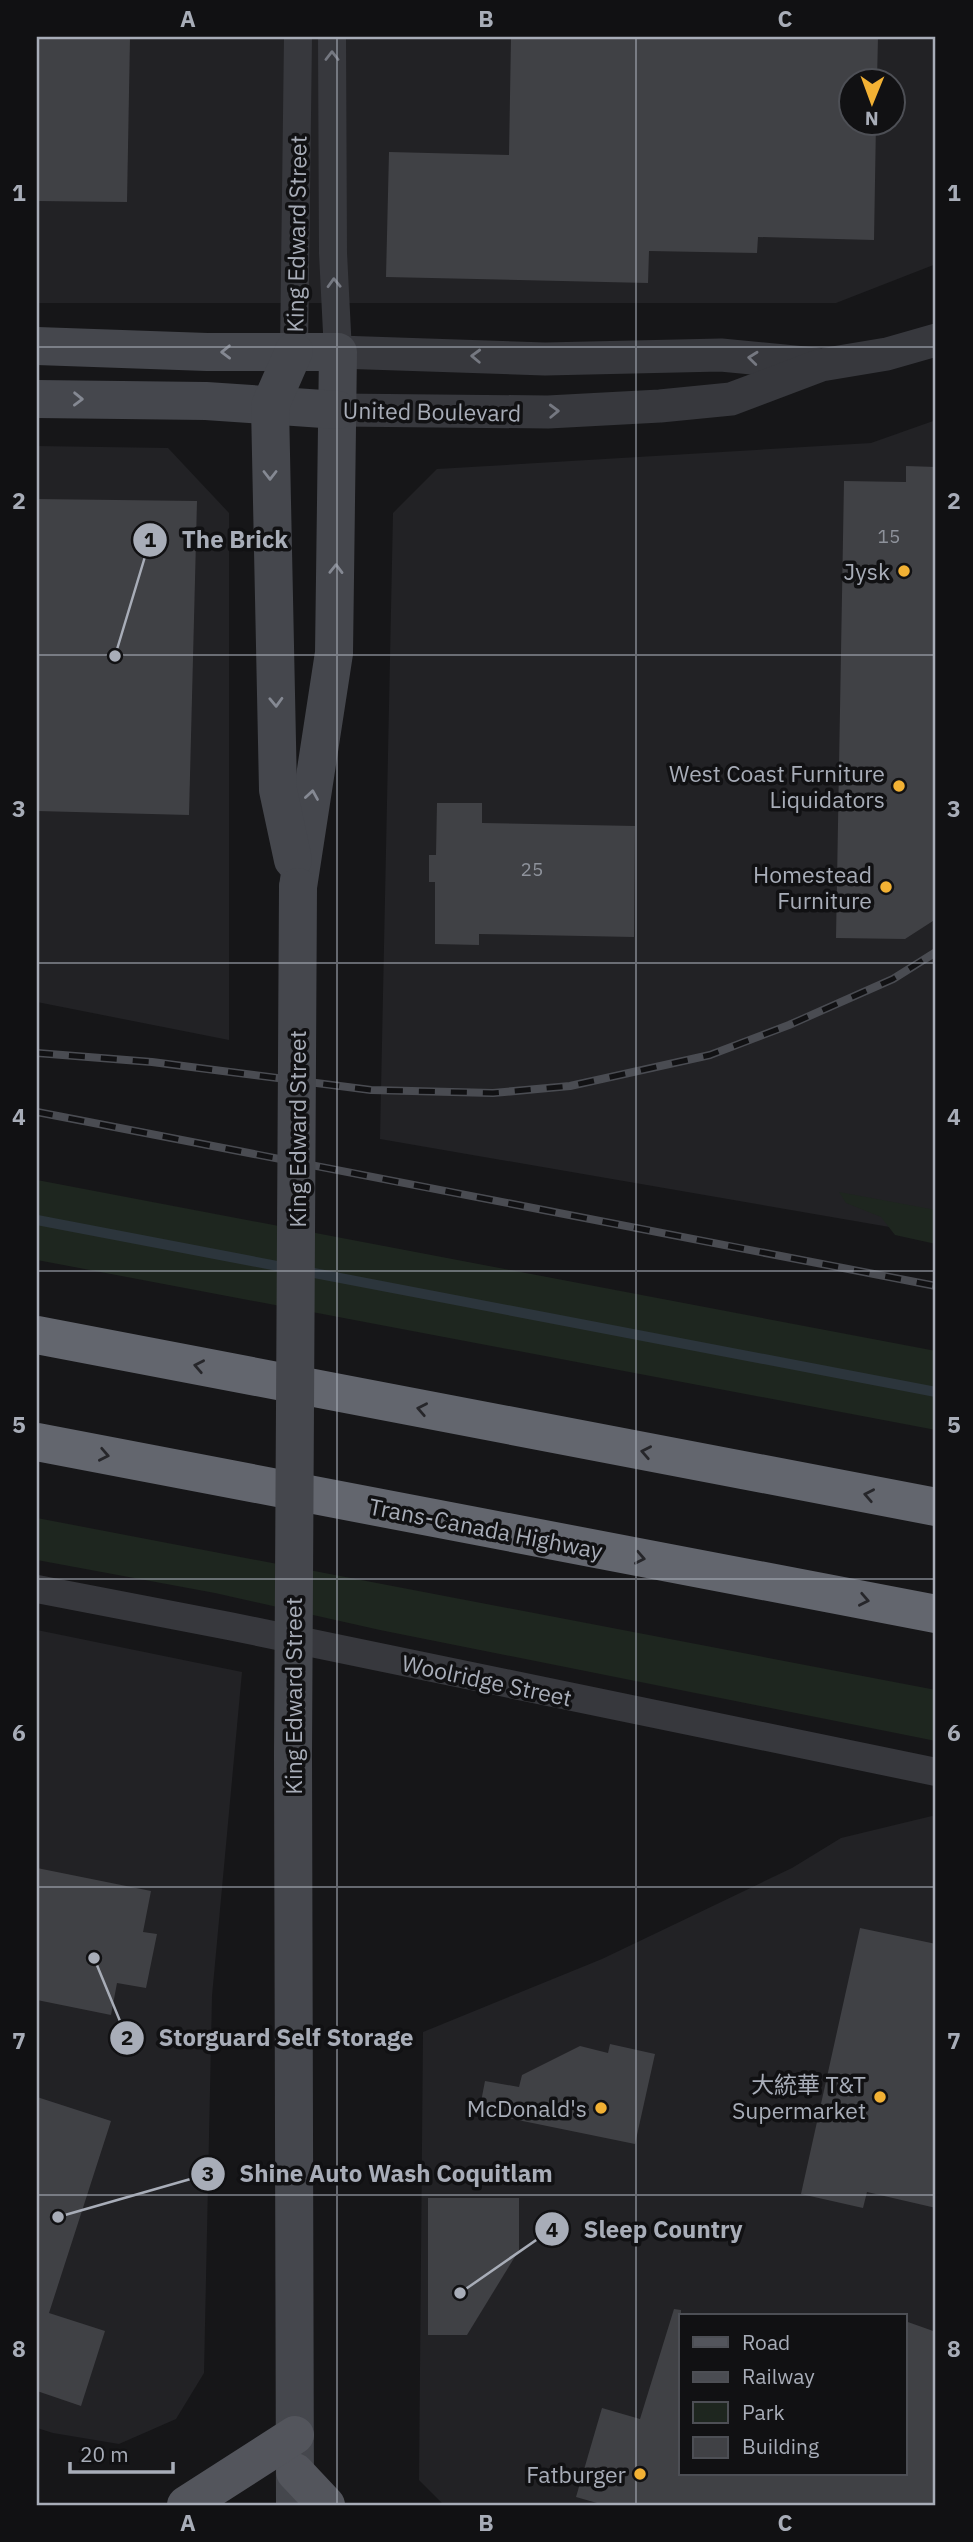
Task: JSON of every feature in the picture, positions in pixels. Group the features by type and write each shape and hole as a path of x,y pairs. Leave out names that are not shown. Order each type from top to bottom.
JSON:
{"highway":[{"path":"37,1335 936,1507"},
{"name":"Trans-Canada Highway","path":"37,1442 936,1614"}],"main road":[{"name":"United Boulevard","path":"37,346 207,352 338,352"},
{"name":"King Edward Street","path":"295,351 270,406 278,790 298,887"},
{"name":"King Edward Street","path":"295,2489 293,1755 298,887 334,653 338,352"},
{"name":"United Boulevard","path":"37,398 206,401 338,410"},
{"path":"186,2505 295,2435"},
{"path":"295,2489 326,2505"}],"street":[{"name":"King Edward Street","path":"295,351 298,37"},
{"name":"King Edward Street","path":"332,37 333,253 338,352"},
{"name":"United Boulevard","path":"338,410 548,412 730,399 821,365 887,354 936,340"},
{"name":"United Boulevard","path":"338,352 545,359 721,355 821,365"},
{"name":"Woolridge Street","path":"37,1589 936,1772"}],"shaded area":[{"path":"37,37 936,37 936,264 836,303 37,303"},
{"path":"936,420 936,1235 380,1139 393,513 437,469 871,443"},
{"path":"37,446 168,448 229,513 229,1040 37,1002"},
{"path":"37,1630 242,1672 212,1996 204,2373 176,2419 119,2444 37,2428"},
{"path":"936,1817 936,2505 444,2505 419,2480 423,2032 602,1959 792,1868 841,1838"}],"green space":[{"path":"37,1180 936,1351 936,1430 37,1260"},
{"path":"839,1192 936,1210 936,1244 895,1235 881,1217 846,1203"},
{"path":"37,1518 936,1690 936,1741 380,1630 215,1593 37,1560"}],"building":[{"path":"37,37 130,37 127,202 37,201"},
{"path":"511,37 878,37 877,66 836,66 836,136 876,136 874,240 758,237 757,253 649,251 648,283 386,277 389,152 509,155"},
{"path":"906,466 936,467 936,919 905,939 836,938 844,481 906,482"},
{"path":"37,499 197,501 189,815 37,811"},
{"path":"437,803 482,803 482,823 635,826 634,937 479,934 479,945 435,944 435,882 429,882 429,855 436,855"},
{"path":"37,1868 151,1891 143,1932 157,1934 146,1988 117,1983 111,2015 37,2000"},
{"name":"大統華 T&T Supermarket","path":"860,1928 936,1944 936,2208 867,2192 863,2208 801,2194"},
{"path":"610,2044 655,2054 635,2144 479,2112 485,2081 519,2087 522,2075 580,2046 608,2053"},
{"path":"37,2097 111,2121 49,2313 105,2331 81,2406 37,2391"},
{"path":"428,2198 519,2198 519,2250 467,2335 428,2335"},
{"path":"674,2309 681,2310 679,2476 906,2476 906,2321 936,2332 936,2505 604,2505 576,2497 602,2408 640,2419"}],"waterway":[{"path":"37,1220 936,1392"}],"railway":[{"path":"37,1053 152,1062 371,1090 493,1093 570,1086 710,1055 789,1025 893,979 936,952"},
{"path":"37,1112 936,1286"}],"place":[{"name":"Jysk","path":"904,571"},
{"name":"The Brick","path":"115,656"},
{"name":"West Coast Furniture Liquidators","path":"899,786"},
{"name":"Homestead Furniture","path":"886,887"},
{"name":"Storguard Self Storage","path":"94,1958"},
{"name":"大統華 T&T Supermarket","path":"880,2097"},
{"name":"McDonald's","path":"601,2108"},
{"name":"Shine Auto Wash Coquitlam","path":"58,2217"},
{"name":"Sleep Country","path":"460,2293"},
{"name":"Fatburger","path":"640,2474"}]}
